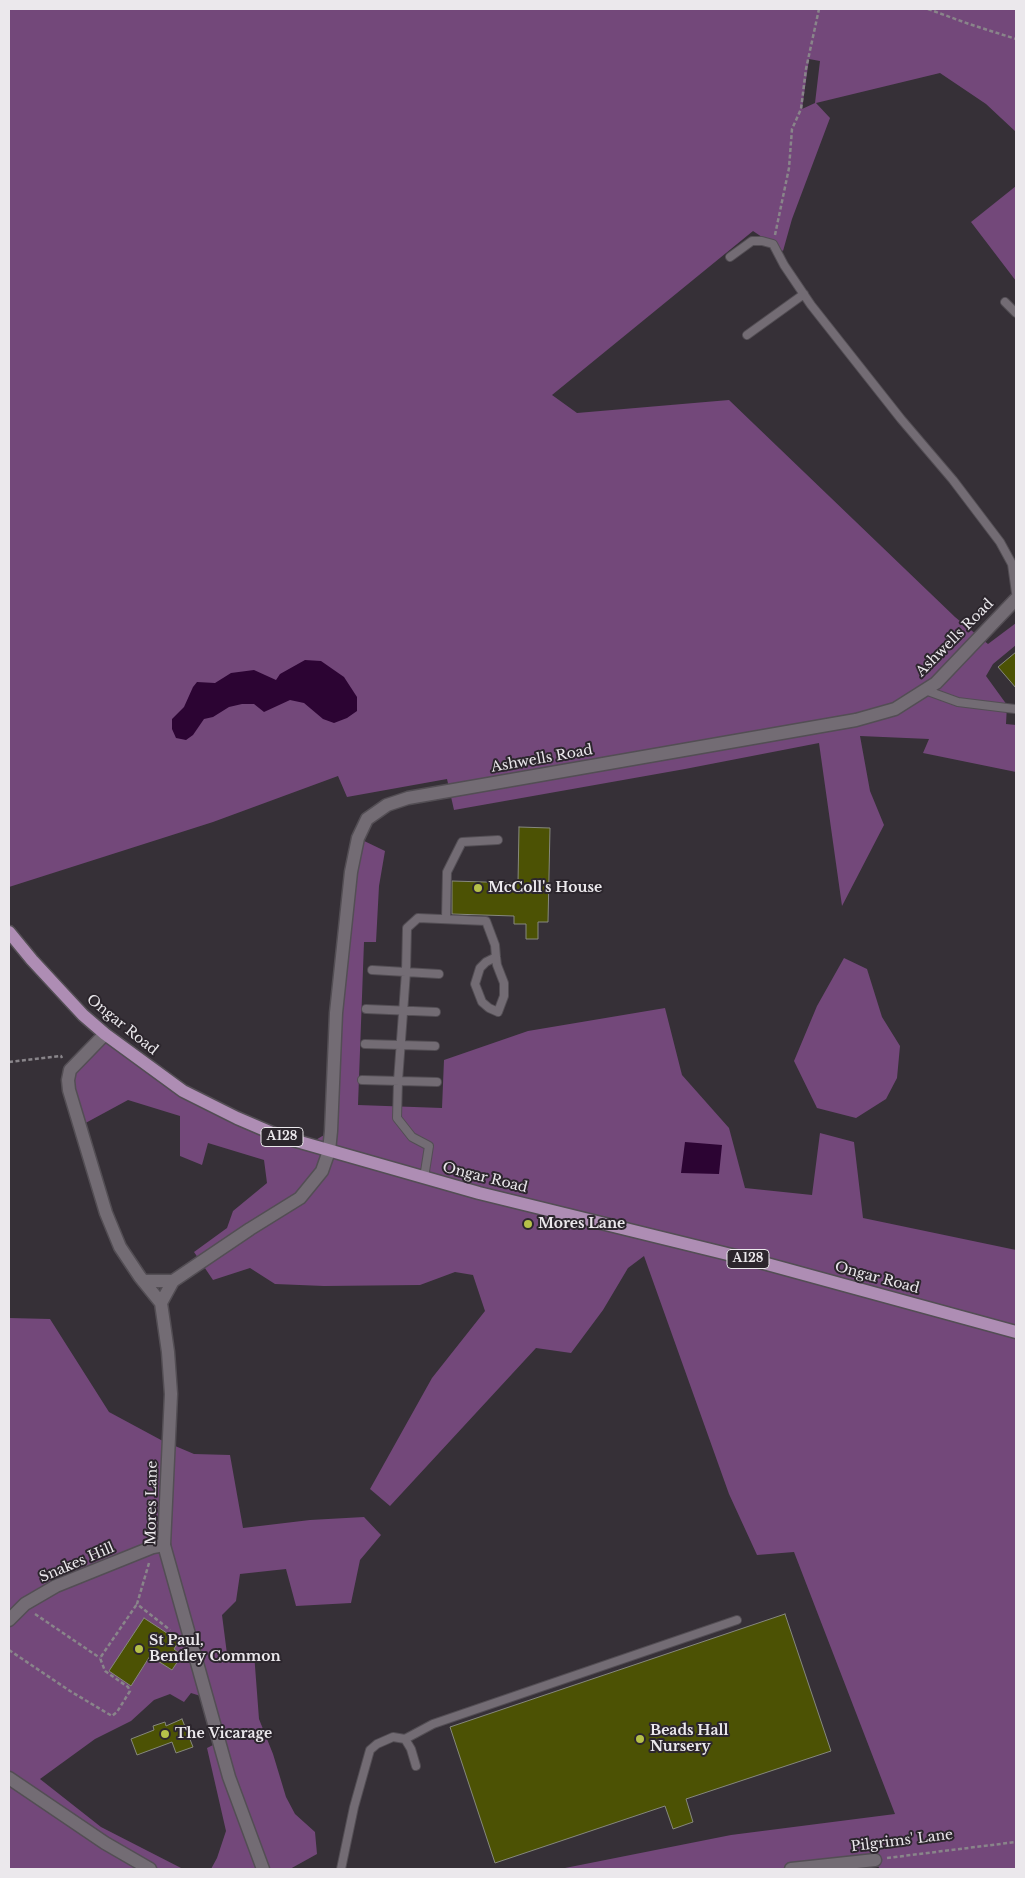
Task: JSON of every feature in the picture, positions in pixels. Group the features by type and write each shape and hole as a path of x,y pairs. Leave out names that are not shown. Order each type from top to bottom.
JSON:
{"main road":[{"name":"Ongar Road","path":"9,932 83,1015 105,1034 183,1091 237,1118 280,1136 424,1178 756,1261 1016,1332"}],"street":[{"name":"Ashwells Road","path":"329,1151 336,1013 351,872 358,838 367,819 387,805 408,798 856,720 895,709 936,683 1016,599"},
{"path":"70,1070 105,1034"},
{"name":"Mores Lane","path":"70,1070 69,1090 106,1213 120,1247 161,1303 168,1352 170,1394 158,1546 229,1778 263,1869"},
{"path":"161,1303 173,1281 300,1198 322,1171 329,1151"},
{"path":"143,1280 173,1281"},
{"name":"Snakes Hill","path":"9,1620 23,1606 56,1586 158,1546"},
{"path":"9,1778 105,1843 150,1869"},
{"name":"Pilgrims' Lane","path":"791,1869 875,1860"}],"lane":[{"path":"730,257 752,241 773,244 784,265 804,294 1000,542 1014,564 1016,593"},
{"path":"747,335 804,294"},
{"path":"1005,302 1016,313"},
{"path":"925,690 958,702 1015,710"},
{"path":"446,919 447,872 462,842 498,840"},
{"path":"424,1178 429,1146 412,1137 397,1118 407,928 418,918 486,921 495,945 497,965 504,983 504,996 498,1012 482,1002 475,984 480,968 486,962 496,957"},
{"path":"372,970 439,974"},
{"path":"366,1009 436,1012"},
{"path":"365,1044 435,1046"},
{"path":"362,1080 436,1082"},
{"path":"341,1869 354,1807 370,1750 377,1744 393,1737 404,1739 433,1724 737,1620"},
{"path":"404,1739 411,1749 416,1766"}],"path":[{"path":"773,244 789,168 792,129 801,109 806,69 819,9"},
{"path":"928,9 1016,40"},
{"path":"9,1062 61,1056 70,1070"},
{"path":"100,1658 137,1604 158,1546"},
{"path":"137,1604 170,1630"},
{"path":"9,1650 70,1691 112,1716 117,1712 130,1691 128,1687 105,1671 100,1658 23,1606"},
{"name":"Pilgrims' Lane","path":"875,1860 1016,1842"}],"shaded area":[{"path":"9,9 1016,9 1016,132 986,104 940,73 816,103 830,118 792,219 783,251 753,231 552,395 577,413 729,400 955,617 988,644 1016,623 1016,645 993,664 986,676 1007,705 1006,724 1016,725 1016,772 923,753 929,739 860,736 870,791 884,825 842,906 819,743 454,810 447,779 347,797 338,776 213,822 9,887","holes":["809,59 820,61 815,103 802,109"]},
{"path":"1016,186 1016,281 971,222"},
{"path":"305,660 321,661 344,677 357,697 357,711 347,718 334,723 323,719 304,703 290,700 264,712 254,704 242,704 229,707 213,717 204,719 193,735 186,740 176,738 172,729 172,719 184,707 197,682 215,683 231,673 254,670 276,680 280,674"},
{"path":"358,838 385,851 379,886 376,942 364,942 358,1105 442,1108 444,1060 528,1031 665,1008 682,1075 729,1128 745,1188 812,1195 820,1133 854,1142 863,1218 1016,1250 1016,1869 880,1869 877,1865 863,1869 560,1869 731,1835 895,1814 794,1552 757,1555 729,1494 644,1256 628,1268 603,1310 571,1353 536,1348 390,1506 370,1489 432,1378 485,1311 473,1275 455,1272 420,1285 324,1286 275,1284 250,1268 213,1280 194,1252 227,1228 233,1211 267,1183 264,1160 208,1143 202,1165 180,1156 180,1116 128,1100 80,1126 70,1070 105,1034 183,1091 307,1145 331,1131"},
{"path":"844,958 867,969 882,1017 900,1046 897,1078 886,1099 856,1118 817,1108 794,1061 817,1006"},
{"path":"685,1142 722,1145 719,1174 681,1173"},
{"path":"9,1318 50,1319 109,1412 161,1440 194,1454 230,1455 243,1528 310,1520 364,1517 381,1535 360,1560 351,1603 296,1606 286,1569 240,1574 236,1601 222,1615 227,1654 254,1653 259,1719 273,1754 286,1797 295,1814 315,1832 317,1854 290,1869 211,1869 217,1858 226,1831 207,1748 219,1742 207,1698 191,1693 184,1702 170,1694 154,1700 131,1721 95,1739 40,1779 101,1827 183,1869 9,1869"}],"building":[{"path":"1016,652 1016,688 998,667"},
{"name":"McColl's House","path":"519,827 550,828 548,922 538,922 538,939 526,939 526,924 514,924 514,916 452,914 452,881 518,883"},
{"name":"Beads Hall Nursery","path":"785,1614 831,1751 686,1799 693,1822 673,1829 665,1806 495,1863 450,1727"},
{"name":"St Paul, Bentley Common","path":"144,1618 179,1641 174,1649 182,1655 172,1670 150,1656 131,1686 109,1671"},
{"name":"The Vicarage","path":"182,1719 193,1747 176,1753 172,1742 137,1755 131,1739 154,1730 153,1726 165,1722 166,1726"}],"place":[{"name":"McColl's House","path":"478,888"},
{"name":"Mores Lane","path":"528,1224"},
{"name":"St Paul, Bentley Common","path":"139,1649"},
{"name":"The Vicarage","path":"165,1734"},
{"name":"Beads Hall Nursery","path":"640,1739"}]}
